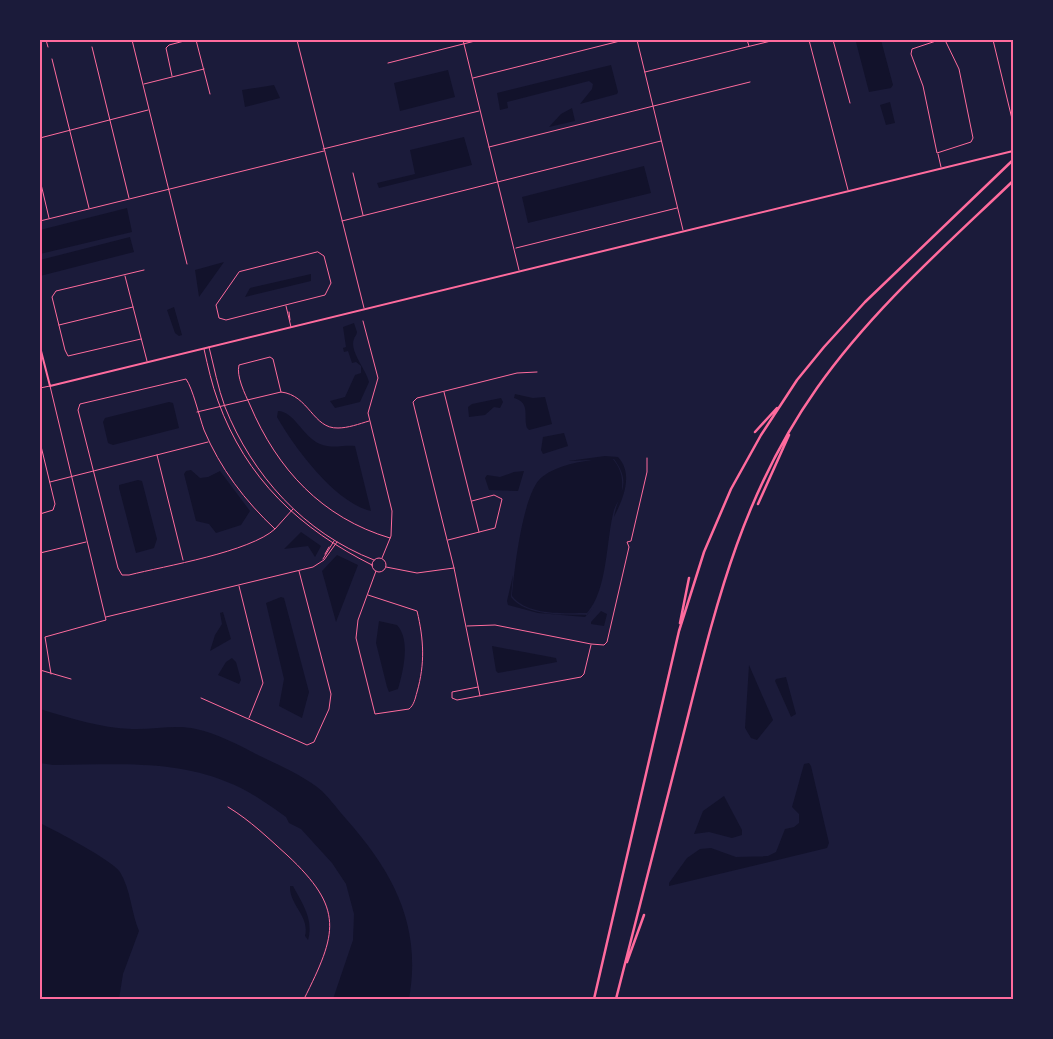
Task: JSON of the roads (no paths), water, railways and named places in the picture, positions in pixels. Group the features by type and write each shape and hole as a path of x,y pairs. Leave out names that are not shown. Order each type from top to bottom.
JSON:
{"highway":[{"path":"679,631 704,552 731,489 760,435 781,403 824,346 865,302 1013,160"},
{"path":"616,999 728,563 752,501 792,428 826,376 874,316 1013,181"},
{"path":"755,432 781,403"},
{"path":"758,504 792,428"},
{"path":"594,999 679,631 689,578"},
{"path":"622,975 644,916"}],"street":[{"path":"46,40 48,48"},
{"path":"132,40 187,264"},
{"path":"172,77 166,48 188,40"},
{"path":"196,40 210,94"},
{"path":"297,40 364,308"},
{"path":"463,40 519,271"},
{"path":"388,63 479,40"},
{"path":"472,78 624,40"},
{"path":"636,40 683,231"},
{"path":"747,40 749,46"},
{"path":"644,72 776,40"},
{"path":"809,40 848,190"},
{"path":"833,40 850,103"},
{"path":"939,40 916,46 912,49 911,54 922,86 941,168"},
{"path":"937,153 971,142 973,138 958,69 946,40"},
{"path":"992,40 1012,112 1013,123"},
{"path":"92,47 129,199"},
{"path":"52,58 89,208"},
{"path":"143,84 204,69"},
{"path":"489,147 750,82"},
{"path":"40,138 149,110"},
{"path":"40,221 480,111"},
{"path":"342,221 661,141"},
{"path":"40,388 1013,151"},
{"path":"353,174 363,215"},
{"path":"40,180 50,218"},
{"path":"514,249 677,208"},
{"path":"318,252 323,253 331,283 328,291 321,297 286,306 223,321 218,318 216,307 240,272 318,252"},
{"path":"141,339 68,356 52,298 56,292 144,270"},
{"path":"125,275 147,362"},
{"path":"58,325 133,306"},
{"path":"286,306 291,327"},
{"path":"363,321 378,378 375,393 368,406 370,421 392,511 390,538 382,558 386,566"},
{"path":"40,347 106,617"},
{"path":"209,347 225,405 252,460 266,479 293,509 336,541 374,560 382,558"},
{"path":"204,349 220,406 244,455 264,483 291,512 333,545 372,565 376,571"},
{"path":"281,392 273,359 265,357 244,362 238,366 247,400 273,449 295,478 334,513 354,526 390,538"},
{"path":"480,696 454,568 413,406 417,398 517,373 537,372"},
{"path":"275,529 246,498 225,470 209,442 197,412 188,381 182,378 80,404 78,410 118,568 122,575 248,545 268,536 275,529 291,512 293,509"},
{"path":"197,412 281,392 291,393 302,400 316,418 332,428 370,421"},
{"path":"443,392 479,532"},
{"path":"40,442 54,508 40,514"},
{"path":"50,482 209,442"},
{"path":"157,454 183,561"},
{"path":"467,626 494,625 604,645 607,642 629,547 627,542 631,541 647,472 646,458"},
{"path":"447,540 495,528 503,501 494,495 472,501"},
{"path":"40,553 87,541"},
{"path":"52,674 45,637 106,620 106,617 318,565 336,541"},
{"path":"372,565 374,560"},
{"path":"386,566 417,573 454,568"},
{"path":"376,571 381,572 386,566"},
{"path":"201,698 310,746 314,742 329,709 329,686 299,571"},
{"path":"368,595 417,611 424,649 423,669 415,700 409,709 380,715 375,714 372,708 356,638 358,620 376,571"},
{"path":"239,585 263,683 249,719"},
{"path":"479,687 456,691 451,694 452,698 457,700 581,677 584,674 591,644"},
{"path":"40,670 71,679"},
{"path":"228,807 249,820 309,876 322,894 329,913 328,945 304,999"}]}
